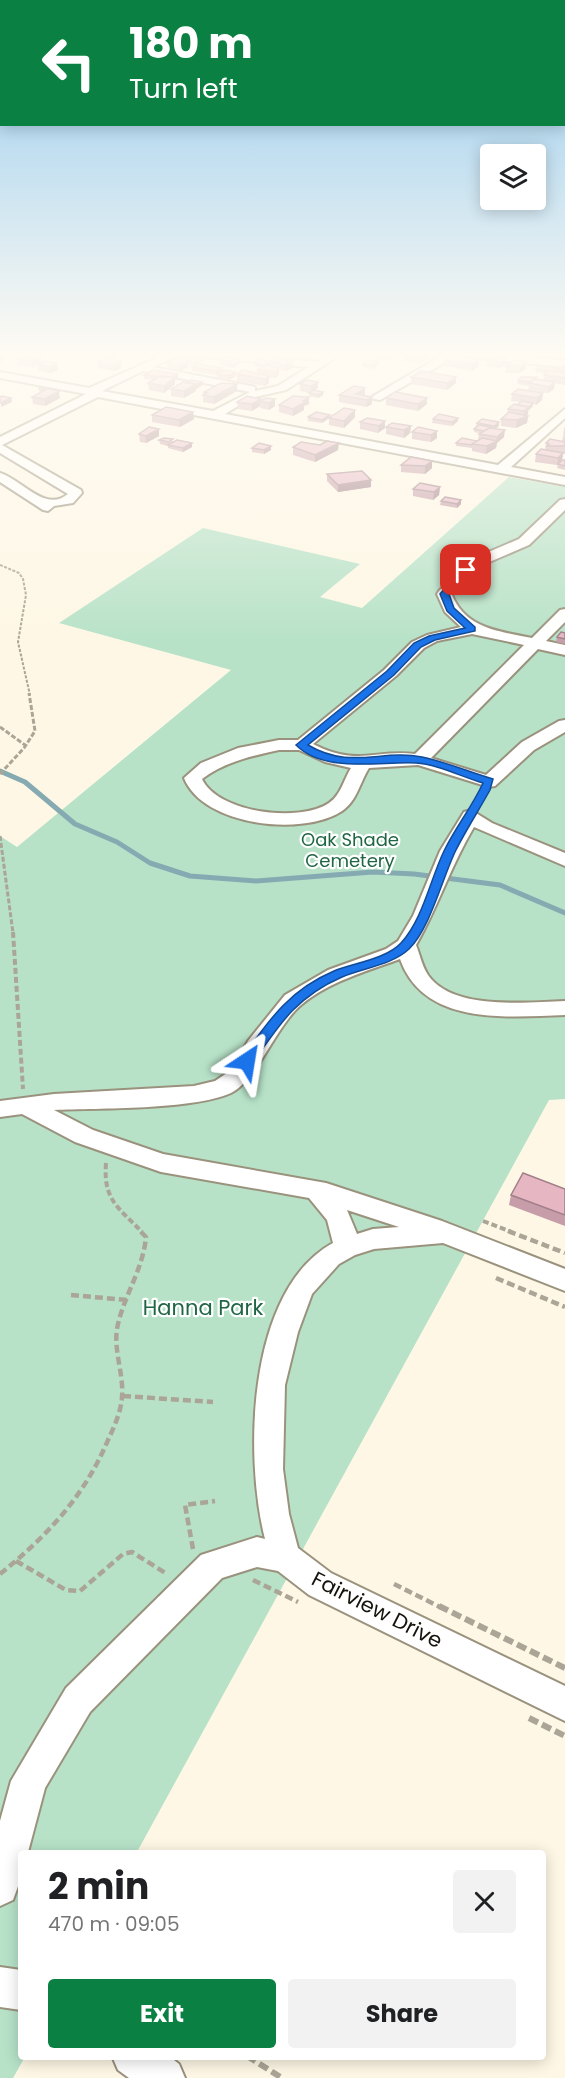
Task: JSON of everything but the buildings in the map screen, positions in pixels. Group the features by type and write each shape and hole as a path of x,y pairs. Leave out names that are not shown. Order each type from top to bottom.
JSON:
{"street":[{"path":"0,477 45,506 68,500 76,493 3,450"},
{"path":"400,450 565,481"},
{"path":"501,469 523,450"},
{"path":"472,629 445,602 444,594 449,586 475,563 531,537 565,503"},
{"path":"419,760 565,613"},
{"path":"302,745 390,673 418,645 432,638 472,629 565,650"},
{"path":"0,1110 26,1106 194,1094 222,1088 238,1077 256,1046 293,1000 336,975 393,954 406,945 440,877 450,851 480,799 528,746 565,725"},
{"path":"364,763 354,776 344,800 326,812 301,819 257,817 209,797 195,784 193,778 198,772 244,752 279,745 302,745 327,757 364,763 405,758 419,760 480,799 485,827 565,860"},
{"path":"406,945 413,965 424,983 438,994 456,1002 493,1009 565,1008"},
{"path":"26,1106 84,1136 161,1163 317,1190 444,1233 565,1280"},
{"path":"317,1190 336,1210 345,1229 346,1248"},
{"path":"0,1887 29,1781 78,1700 212,1566 257,1552 285,1557 274,1514 268,1469 271,1385 293,1302 301,1288 330,1257 346,1248 392,1236 444,1233"},
{"name":"Fairview Drive","path":"285,1557 320,1584 565,1704"},
{"path":"0,1987 18,1990"},
{"path":"138,2060 165,2078"}],"path":[{"path":"0,564 17,571 23,579 26,609 18,640 28,695 37,719 35,731 26,745 0,774"},
{"path":"0,727 26,745"},
{"path":"0,836 13,929 26,1106"},
{"path":"0,1574 39,1544 72,1509 98,1469 123,1396 117,1356 117,1325 146,1257 146,1237 111,1199 104,1184 106,1160 112,1147"},
{"path":"483,1221 565,1253"},
{"path":"491,1276 565,1307"},
{"path":"71,1295 128,1300"},
{"path":"123,1396 213,1402"},
{"path":"193,1552 185,1505 215,1501"},
{"path":"16,1561 66,1590 80,1591 123,1554 132,1552 171,1576"},
{"path":"249,1578 302,1604"},
{"path":"394,1584 565,1668"},
{"path":"523,1715 565,1736"},
{"path":"253,2060 282,2078"}],"green space":[{"path":"509,477 565,487 565,1099 549,1100 138,1850 18,1850 18,2060 23,2060 13,2078 0,2078 0,836 17,847 231,670 59,623 203,528 360,564 320,597 362,608"}],"waterway":[{"path":"0,771 25,782 75,824 117,842 150,863 190,876 256,881 373,872 414,874 500,885 565,913"}],"route":[{"path":"247,1061 276,1019 293,1000 336,975 393,954 406,945 423,916 450,851 489,782 419,760 405,758 364,763 351,762 316,754 302,745 326,723 390,673 418,645 432,638 472,629 450,609 445,602 444,594 466,570"}],"park label":[{"name":"Oak Shade Cemetery","path":"350,850"},
{"name":"Hanna Park","path":"203,1308"}]}
